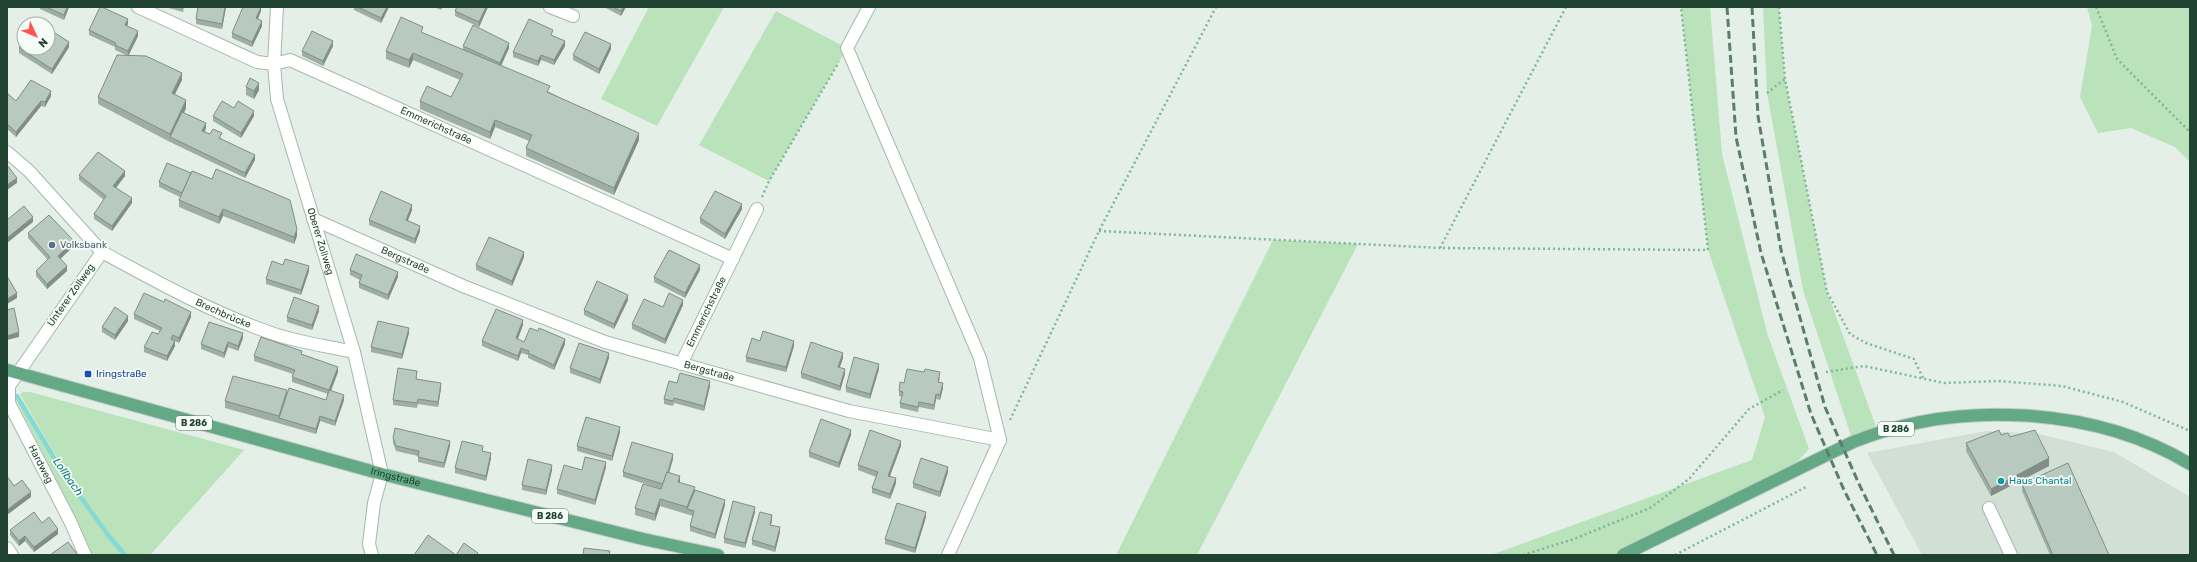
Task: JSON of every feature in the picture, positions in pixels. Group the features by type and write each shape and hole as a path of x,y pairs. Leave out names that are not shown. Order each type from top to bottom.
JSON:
{"main road":[{"name":"Iringstraße","path":"12,372 382,474 643,539 718,555"},
{"name":"B 286","path":"1623,555 1853,442 1878,432 1934,420 1972,416 2022,415 2065,419 2107,429 2134,438 2190,464"}],"street":[{"name":"Emmerichstraße","path":"138,7 257,62 274,64 290,60 733,259"},
{"name":"Oberer Zollweg","path":"277,7 274,64 277,99 354,352 382,474"},
{"path":"550,7 573,16"},
{"path":"869,7 847,48 980,358 1000,440 948,555"},
{"path":"7,152 29,170 102,252"},
{"name":"Emmerichstraße","path":"681,364 757,209"},
{"name":"Bergstraße","path":"313,219 463,286 605,342 849,412 1000,440"},
{"name":"Brechbrücke","path":"102,252 171,290 219,313 272,334 354,352"},
{"name":"Unterer Zollweg","path":"12,372 102,252"},
{"name":"Hardweg","path":"12,372 9,386 9,403 70,521 85,555"},
{"path":"372,555 369,544 374,503 382,474"},
{"path":"1988,508 2011,555"},
{"path":"7,548 12,555"}],"path":[{"path":"1000,440 1099,231 1216,7"},
{"path":"1440,248 1566,7"},
{"path":"1099,231 1440,248 1708,250 1681,7"},
{"path":"1779,7 1785,79 1827,292 1850,334 1866,343 1914,359 1923,378"},
{"path":"2096,7 2117,59 2190,132"},
{"path":"757,209 769,181 847,48"},
{"path":"1767,93 1785,79"},
{"path":"1826,372 1864,366 1944,383 1998,381 2062,386 2123,402 2190,431"},
{"path":"1523,555 1574,539 1650,508 1688,479 1749,409 1783,390"},
{"path":"1675,555 1806,487"}],"shaded area":[{"path":"1986,431 2039,434 2114,452 2190,497 2190,555 1922,555 1867,453"}],"green space":[{"path":"649,7 724,7 657,126 601,99"},
{"path":"1681,7 1710,7 1722,154 1767,333 1809,449 1785,475 1623,555 1491,555 1752,460 1765,417 1708,250"},
{"path":"1763,7 1779,7 1785,79 1827,292 1878,432 1853,442 1803,290 1767,93"},
{"path":"2087,7 2190,7 2190,162 2175,147 2131,128 2098,133 2080,97 2092,26"},
{"path":"776,11 847,48 769,181 699,145"},
{"path":"1273,240 1358,244 1197,555 1116,555"},
{"path":"23,392 30,392 244,450 150,555 127,555 111,537 69,478 20,394"},
{"path":"17,396 62,471 108,535 125,555 90,555 76,518 16,400"}],"building":[{"path":"46,7 67,7 64,15"},
{"path":"100,7 128,19 125,25 138,31 128,51 115,45 116,43 89,30"},
{"path":"198,7 225,7 222,24 196,19"},
{"path":"243,7 261,7 256,18 262,21 252,42 232,33"},
{"path":"358,7 387,7 381,18"},
{"path":"457,7 486,7 479,22 455,11"},
{"path":"613,7 623,7 621,11"},
{"path":"401,17 423,27 421,32 550,86 547,92 639,133 614,188 526,148 532,135 495,120 490,132 420,101 427,86 451,97 463,74 413,53 409,60 386,51"},
{"path":"529,19 553,30 551,35 565,41 554,60 541,55 538,61 513,52"},
{"path":"473,25 509,43 500,63 463,46"},
{"path":"312,31 333,41 323,61 302,51"},
{"path":"585,32 611,44 599,69 573,55"},
{"path":"56,34 69,42 52,69 32,56 56,56"},
{"path":"117,55 146,56 182,73 172,93 186,100 170,134 98,97"},
{"path":"250,78 259,83 254,91 246,87"},
{"path":"31,80 51,91 45,102 41,101 16,132 7,124 7,93 16,101"},
{"path":"222,101 234,108 238,101 254,111 241,133 213,116"},
{"path":"182,112 206,123 202,131 210,134 213,129 222,133 219,138 255,155 245,173 170,137"},
{"path":"98,152 125,171 113,186 132,198 112,226 94,214 106,196 79,175"},
{"path":"167,163 191,173 182,193 159,182"},
{"path":"7,165 17,178 7,185"},
{"path":"216,169 290,200 297,229 294,237 223,209 219,217 179,200 192,171 212,179"},
{"path":"381,191 412,205 406,220 420,226 415,239 369,220"},
{"path":"715,191 742,204 725,234 700,218"},
{"path":"24,206 33,217 7,238 7,220"},
{"path":"49,215 74,241 58,256 67,266 47,284 36,271 50,257 28,233"},
{"path":"489,237 524,252 512,281 476,265"},
{"path":"669,250 700,265 685,293 654,277"},
{"path":"356,254 398,272 388,295 359,283 362,275 350,270"},
{"path":"285,259 309,266 301,290 266,279 272,261 283,265"},
{"path":"7,276 17,293 7,299"},
{"path":"597,281 628,295 614,324 584,310"},
{"path":"144,293 164,302 165,299 191,312 179,338 173,335 171,339 175,341 167,356 144,347 152,332 158,334 162,328 134,314"},
{"path":"669,293 683,300 665,339 632,324 644,299 663,307"},
{"path":"294,297 319,306 312,325 287,317"},
{"path":"115,307 128,316 115,335 102,327"},
{"path":"14,308 19,332 7,336 7,310"},
{"path":"496,309 523,320 516,338 524,342 530,328 538,331 539,328 565,339 554,365 528,353 529,351 521,348 518,356 482,341"},
{"path":"378,321 409,328 402,354 371,347"},
{"path":"209,322 243,333 238,346 228,342 224,353 201,344"},
{"path":"763,331 794,341 786,367 746,357 752,338 760,341"},
{"path":"261,337 302,351 301,354 338,367 329,390 292,377 295,370 254,356"},
{"path":"811,342 843,353 838,367 845,369 840,386 801,373"},
{"path":"579,343 609,353 600,379 570,368"},
{"path":"854,357 879,364 870,394 846,387"},
{"path":"398,368 417,371 416,379 441,383 438,402 418,399 417,403 393,400"},
{"path":"907,369 924,372 925,369 940,372 938,382 943,383 940,395 936,394 934,405 919,402 918,407 900,403 903,392 899,391 900,382 904,383"},
{"path":"680,373 710,381 704,406 674,398 673,401 664,399 669,381 677,383"},
{"path":"233,376 287,390 279,416 225,401"},
{"path":"289,388 326,400 329,390 344,395 335,421 320,416 316,429 279,418"},
{"path":"586,417 620,427 612,456 577,446"},
{"path":"821,419 851,430 839,463 809,452"},
{"path":"395,428 450,441 444,463 418,457 419,451 396,446 393,438"},
{"path":"870,430 901,441 888,476 896,478 890,494 872,488 878,472 858,465"},
{"name":"Haus Chantal","path":"1999,430 2001,435 2008,433 2010,437 2035,430 2049,458 1991,489 1966,443"},
{"path":"462,441 483,446 482,451 491,453 486,476 455,468"},
{"path":"632,442 673,454 663,484 623,472"},
{"path":"585,457 606,462 595,500 557,489 564,465 582,470"},
{"path":"921,458 948,467 940,492 913,483"},
{"path":"528,459 552,465 546,490 522,485"},
{"path":"2068,463 2109,555 2053,555 2022,484"},
{"path":"667,472 680,476 678,482 695,487 687,507 660,499 655,514 635,508 643,484 661,489"},
{"path":"7,476 14,486 22,480 31,492 7,510"},
{"path":"695,490 725,500 715,534 690,526 694,511 687,509"},
{"path":"733,501 755,507 745,543 724,538"},
{"path":"897,503 926,512 915,548 885,539"},
{"path":"34,512 42,523 49,517 58,529 34,547 25,536 19,541 10,530"},
{"path":"760,512 772,515 770,525 780,527 775,547 752,540"},
{"path":"428,535 456,555 414,555"},
{"path":"68,542 77,554 76,555 50,555"},
{"path":"464,543 478,553 476,555 456,555"},
{"path":"584,548 610,551 609,555 583,555"}],"waterway":[{"name":"Lollbach","path":"17,396 62,471 108,535 125,555"}],"railway":[{"path":"1727,7 1736,137 1761,253 1811,414 1844,490 1877,555"},
{"path":"1752,7 1758,116 1781,250 1825,407 1859,484 1894,555"}],"place":[{"name":"Volksbank","path":"52,245"},
{"name":"Iringstraße","path":"88,374"},
{"name":"Haus Chantal","path":"2001,481"}]}
